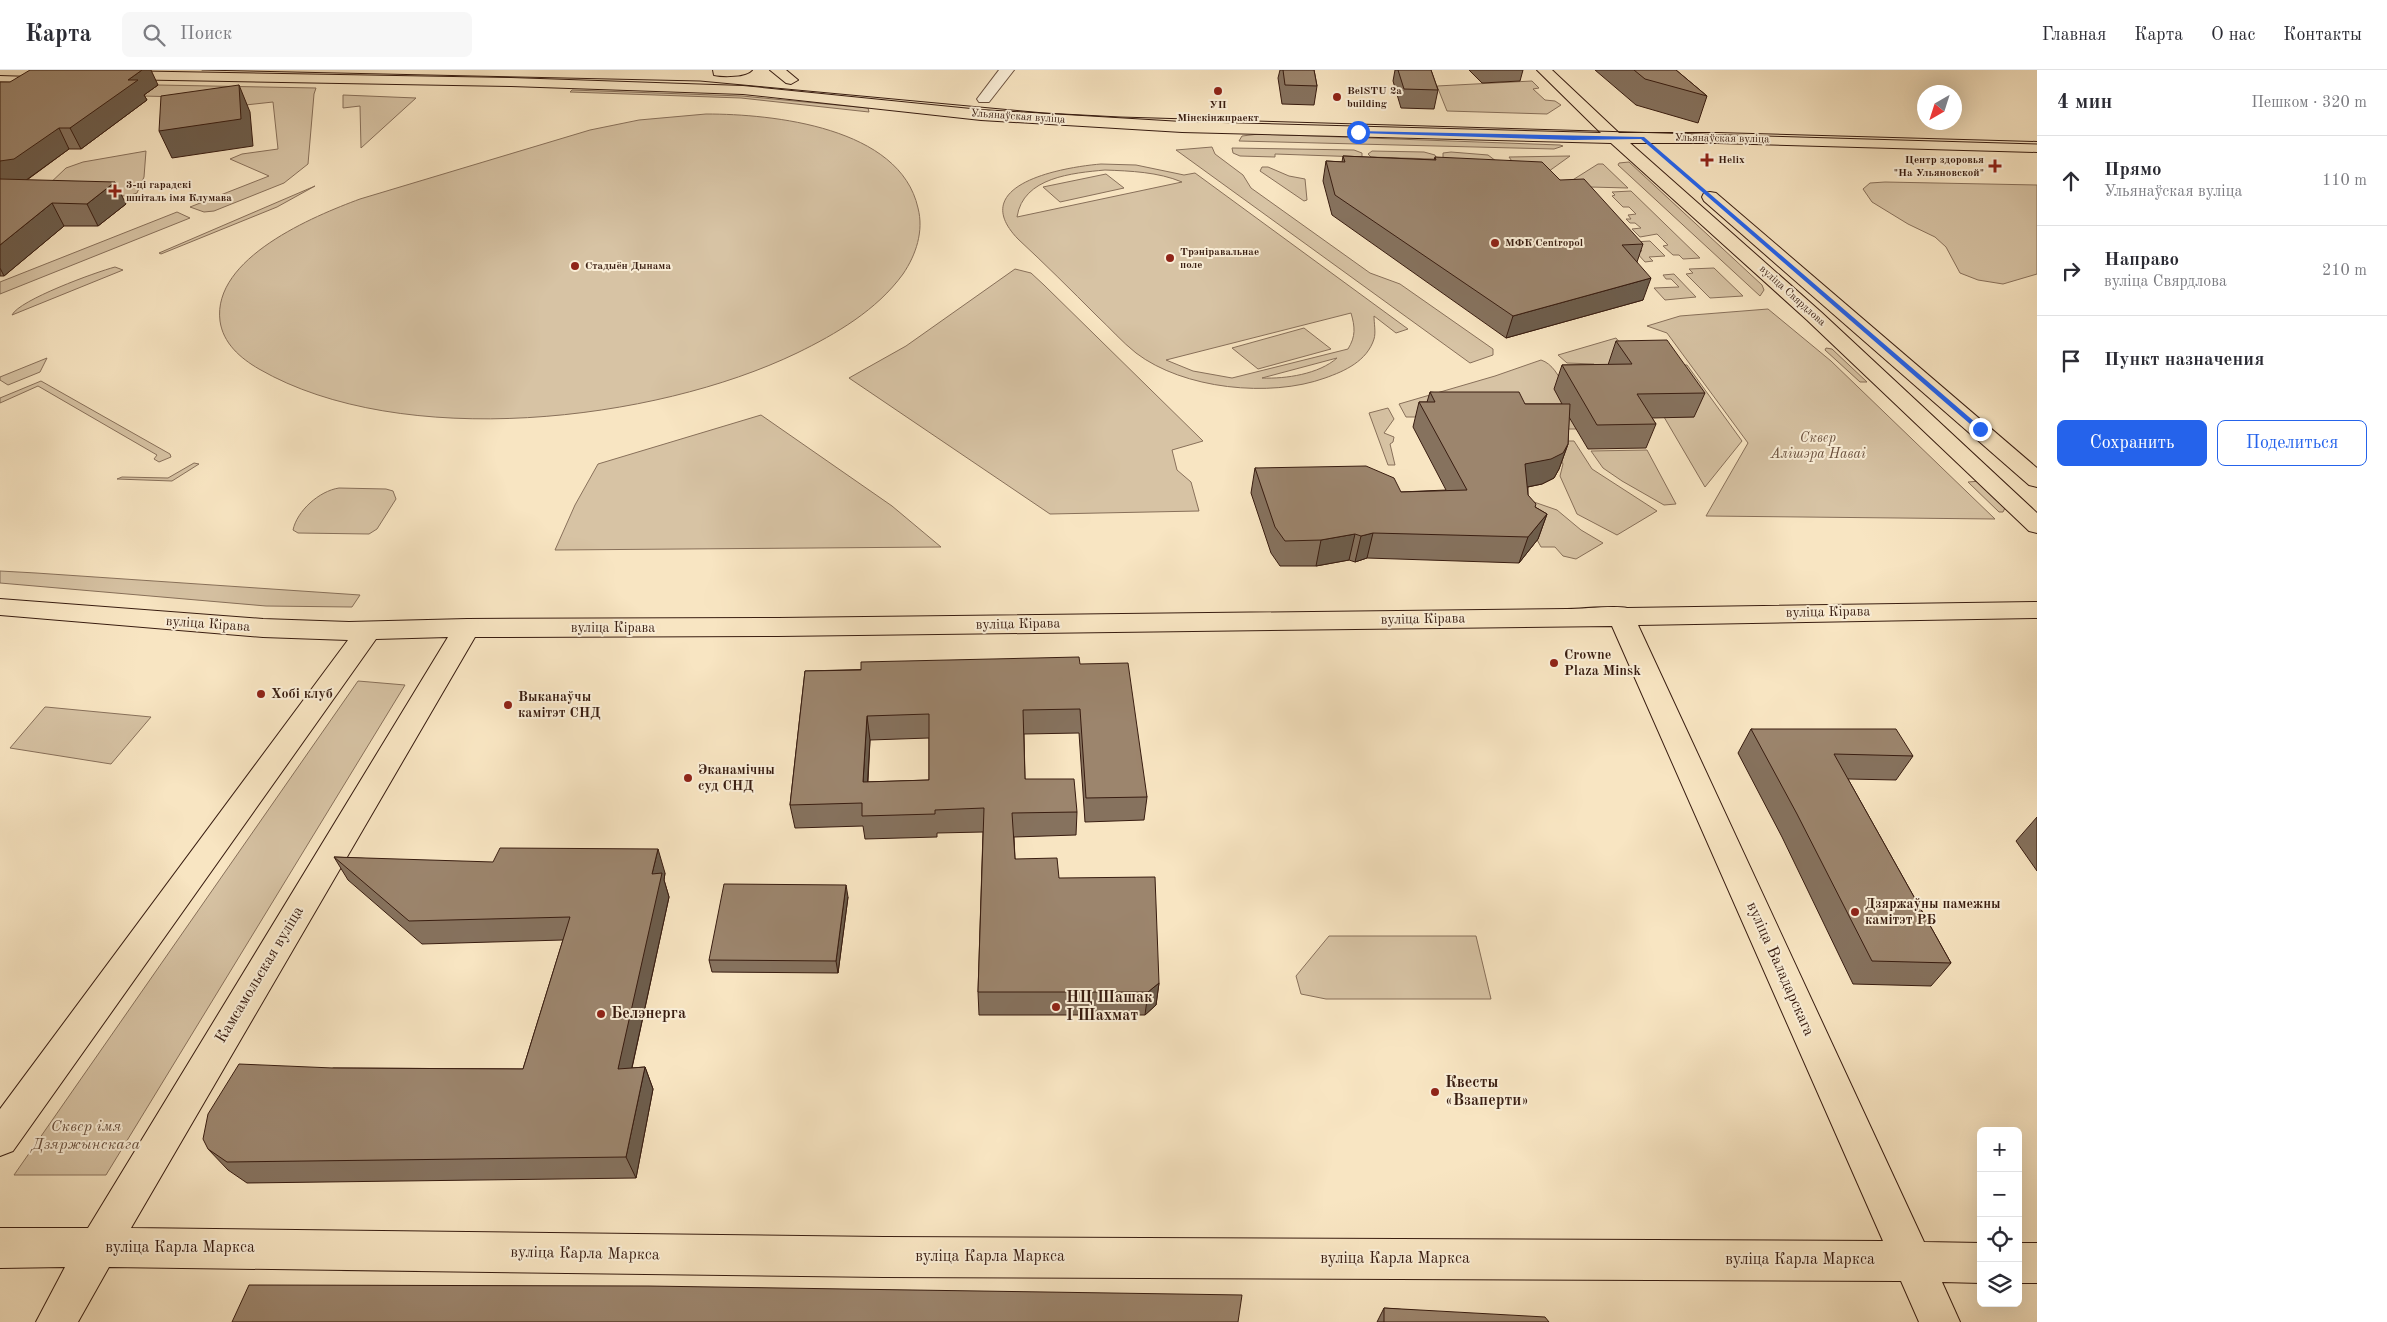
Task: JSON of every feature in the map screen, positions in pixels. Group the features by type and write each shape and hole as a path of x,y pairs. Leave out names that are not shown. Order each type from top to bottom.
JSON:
{"main road":[{"path":"511,82 523,70"},
{"path":"777,70 791,80"},
{"name":"вуліца Свярдлова","path":"1544,70 1615,138 1814,316 2037,526"},
{"path":"1,71 76,73"},
{"path":"703,72 755,75 898,92"},
{"name":"Ульянаўская вуліца","path":"103,74 420,75 511,82 743,90 981,115 1182,127 1615,138 2010,140 2037,134"},
{"name":"Ульянаўская вуліца","path":"965,98 1004,101"},
{"path":"981,115 984,100"},
{"name":"Ульянаўская вуліца","path":"1043,104 1094,107"},
{"path":"1268,112 1273,129"},
{"name":"Ульянаўская вуліца","path":"1572,121 2010,140 2037,148"},
{"path":"1626,123 1680,171"},
{"name":"вуліца Свярдлова","path":"1695,184 2037,480"},
{"name":"вуліца Кірава","path":"0,608 263,628 368,631 467,628 778,627 2037,610"},
{"name":"вуліца Валадарскага","path":"1620,615 1940,1322"},
{"name":"Камсамольская вуліца","path":"56,1322 467,628"},
{"path":"0,1139 368,631"},
{"name":"вуліца Карла Маркса","path":"0,1248 99,1247 883,1257 1912,1260 1977,1263"},
{"path":"2022,1263 2037,1263"}],"street":[{"path":"984,100 1007,70"}],"green space":[{"path":"1532,81 1539,88 1533,89 1545,100 1555,101 1561,105 1547,114 1447,111 1437,86"},
{"path":"158,85 316,88 308,164 284,183 214,211 204,212 190,207 269,176 230,159 242,154 278,149 273,102 227,107 182,97 142,96"},
{"path":"572,90 742,96 868,108 869,112 741,98 570,92"},
{"path":"343,95 416,98 361,148 360,106 343,108"},
{"name":"Стадыён Дынама","path":"706,114 765,117 798,122 830,131 861,143 887,159 906,181 918,208 920,225 918,242 908,267 893,287 855,320 797,353 739,377 673,396 601,410 528,418 454,418 383,411 317,395 252,365 239,355 225,336 220,321 222,298 232,278 249,259 270,243 293,228 318,216 360,199 590,130 639,120"},
{"path":"1259,134 1563,146 1554,149 1239,141 1242,136"},
{"path":"1212,147 1215,154 1243,175 1251,188 1370,273 1400,284 1493,349 1493,355 1470,363 1176,150"},
{"path":"1232,148 1354,150 1362,153 1362,157 1275,154 1275,157 1240,156 1233,153"},
{"path":"146,151 144,177 137,193 128,196 47,194 46,187 66,168 83,162"},
{"path":"1372,151 1424,152 1435,155 1436,159 1371,157 1368,154"},
{"path":"1443,153 1488,155 1496,161 1443,159"},
{"path":"1570,156 1545,174 1521,174 1509,157"},
{"path":"1629,162 1762,285 1764,290 1760,296 1618,165 1619,163"},
{"name":"Трэніравальнае поле","path":"1101,164 1136,165 1184,175 1195,173 1408,329 1396,333 1374,316 1374,339 1371,347 1361,359 1340,372 1325,378 1279,388 1253,388 1202,382 1178,375 1155,365 1136,353 1121,340 1018,239 1005,220 1003,204 1011,192 1026,182 1045,175","holes":["1105,170 1154,174 1182,182 1017,217 1021,204 1029,193 1039,185 1065,176","1351,313 1354,336 1348,349 1232,378 1193,371 1166,360","1337,358 1312,372 1281,378 1262,378"]},
{"path":"1598,164 1603,164 1628,188 1590,187 1571,181"},
{"path":"1262,167 1268,167 1289,176 1305,179 1307,200 1304,201 1260,171"},
{"path":"1106,174 1124,188 1060,202 1043,187"},
{"path":"1870,183 2037,185 2037,274 2003,284 1978,280 1960,273 1946,247 1935,237 1908,224 1872,202 1863,189"},
{"path":"315,186 277,207 161,254 159,253"},
{"path":"1631,191 1700,258 1683,259 1679,255 1673,255 1663,246 1668,245 1657,234 1640,237 1632,229 1641,228 1626,219 1631,219 1628,215 1636,214 1629,207 1623,207 1612,196 1615,195 1612,192"},
{"path":"177,212 190,218 0,294 0,282"},
{"path":"1650,241 1665,256 1649,257 1653,261 1645,262 1635,251 1642,251 1633,242"},
{"path":"115,267 123,270 12,315 28,302 43,295 76,280"},
{"path":"1714,268 1743,296 1710,298 1686,274 1693,273 1689,269"},
{"path":"1015,269 1031,273 1203,441 1172,450 1177,470 1191,482 1199,511 1050,514 849,378 906,346"},
{"path":"1674,274 1696,297 1665,300 1654,288 1679,287 1671,279 1666,279 1663,275"},
{"name":"Сквер Алішэра Наваі","path":"1768,309 1831,361 1995,519 1706,516 1748,443 1667,333 1647,326 1680,316"},
{"path":"1304,328 1331,349 1258,369 1232,348"},
{"path":"1616,338 1638,364 1601,371 1594,364 1567,363 1558,355"},
{"path":"1826,348 1832,349 1867,382 1860,382 1825,350"},
{"path":"47,358 40,372 8,385 0,380 0,377"},
{"path":"1541,360 1549,364 1560,380 1569,400 1576,429 1517,429 1424,417 1406,417 1399,404 1495,376"},
{"path":"1658,364 1687,365 1742,441 1705,487 1664,417 1694,417"},
{"path":"41,381 170,454 171,457 159,462 154,459 157,455 38,386 0,403 0,398"},
{"path":"1388,408 1394,419 1384,433 1394,437 1393,442 1390,444 1395,465 1388,465 1369,413"},
{"path":"761,415 892,506 941,547 555,550 575,505 598,464"},
{"path":"1552,441 1574,441 1592,469 1657,511 1617,535 1577,514 1560,476 1563,464"},
{"path":"1647,450 1676,504 1664,505 1622,481 1603,468 1591,451"},
{"path":"194,463 199,464 172,481 117,479 122,477 168,478"},
{"path":"1981,481 2006,506 2003,512 1999,512 1968,482"},
{"path":"339,488 386,489 393,491 396,499 377,529 369,534 298,533 293,530 299,516 310,503 324,493"},
{"path":"1531,501 1557,510 1581,530 1603,543 1576,559 1563,556 1555,547 1541,547 1522,512"},
{"path":"0,571 360,595 352,607 266,606 0,583"},
{"name":"Сквер імя Дзяржынскага","path":"358,681 405,685 106,1175 14,1175"},
{"path":"45,707 151,717 111,764 10,748"},
{"path":"1329,936 1476,936 1491,999 1326,999 1301,994 1296,976"}],"building":[{"path":"30,70 142,70 128,80 138,80 70,128 59,128 14,159 0,161 0,82 10,82"},
{"path":"1283,70 1314,70 1317,86 1285,85"},
{"path":"1398,70 1431,70 1438,90 1404,89"},
{"path":"1634,70 1676,70 1707,96 1645,79"},
{"path":"239,85 241,119 159,131 161,96"},
{"name":"МФК Centropol","path":"1343,156 1436,160 1435,157 1542,162 1560,180 1584,179 1643,244 1622,245 1651,278 1513,316 1335,195 1326,161 1345,162"},
{"path":"0,179 115,182 87,204 52,203 0,245"},
{"path":"1667,340 1705,393 1637,394 1656,424 1597,425 1562,365 1632,364 1616,341"},
{"path":"1430,392 1519,392 1525,404 1570,404 1568,444 1563,453 1551,459 1525,464 1528,495 1536,504 1535,507 1547,514 1528,537 1373,533 1321,540 1285,541 1275,527 1255,468 1366,466 1394,478 1401,492 1467,490 1419,402 1435,402"},
{"path":"1079,657 1080,664 1128,663 1147,797 1086,798 1080,709 1023,710 1025,779 1074,779 1077,812 1012,813 1015,859 1057,858 1059,878 1155,877 1159,983 1148,992 978,992 984,808 935,810 935,814 862,816 862,803 790,805 805,671 861,670 861,662","holes":["929,714 929,780 863,782 867,716"]},
{"path":"1751,729 1896,729 1913,756 1834,754 1951,963 1872,961"},
{"name":"Белэнерга","path":"500,848 658,849 652,874 662,873 618,1069 645,1067 626,1157 227,1162 208,1149 203,1139 208,1114 239,1064 333,1068 523,1069 570,917 409,921 334,857 493,862"},
{"path":"724,884 846,885 836,961 709,960"},
{"path":"249,1285 648,1286 1242,1295 1238,1322 232,1322"},
{"path":"1384,1308 1545,1317 1549,1322 1384,1322"}],"tram line":[{"path":"202,70 700,81 1044,113 1120,117 2037,144"}],"place":[{"name":"УП Мінскінжпраект","path":"1218,91"},
{"name":"BelSTU 2a building","path":"1337,97"},
{"name":"Helix","path":"1707,160"},
{"name":"Центр здоровья \"На Ульяновской\"","path":"1995,166"},
{"name":"3-ці гарадскі шпіталь імя Клумава","path":"115,191"},
{"name":"МФК Centropol","path":"1495,243"},
{"name":"Трэніравальнае поле","path":"1170,258"},
{"name":"Стадыён Дынама","path":"575,266"},
{"name":"Crowne Plaza Minsk","path":"1554,663"},
{"name":"Хобі клуб","path":"261,694"},
{"name":"Выканаўчы камітэт СНД","path":"508,705"},
{"name":"Эканамічны суд СНД","path":"688,778"},
{"name":"Дзяржаўны памежны камітэт РБ","path":"1855,912"},
{"name":"НЦ Шашак І Шахмат","path":"1056,1007"},
{"name":"Белэнерга","path":"601,1014"},
{"name":"Квесты «Взаперти»","path":"1435,1092"}],"route":[{"path":"1358,132 1643,138 1980,429"}]}
